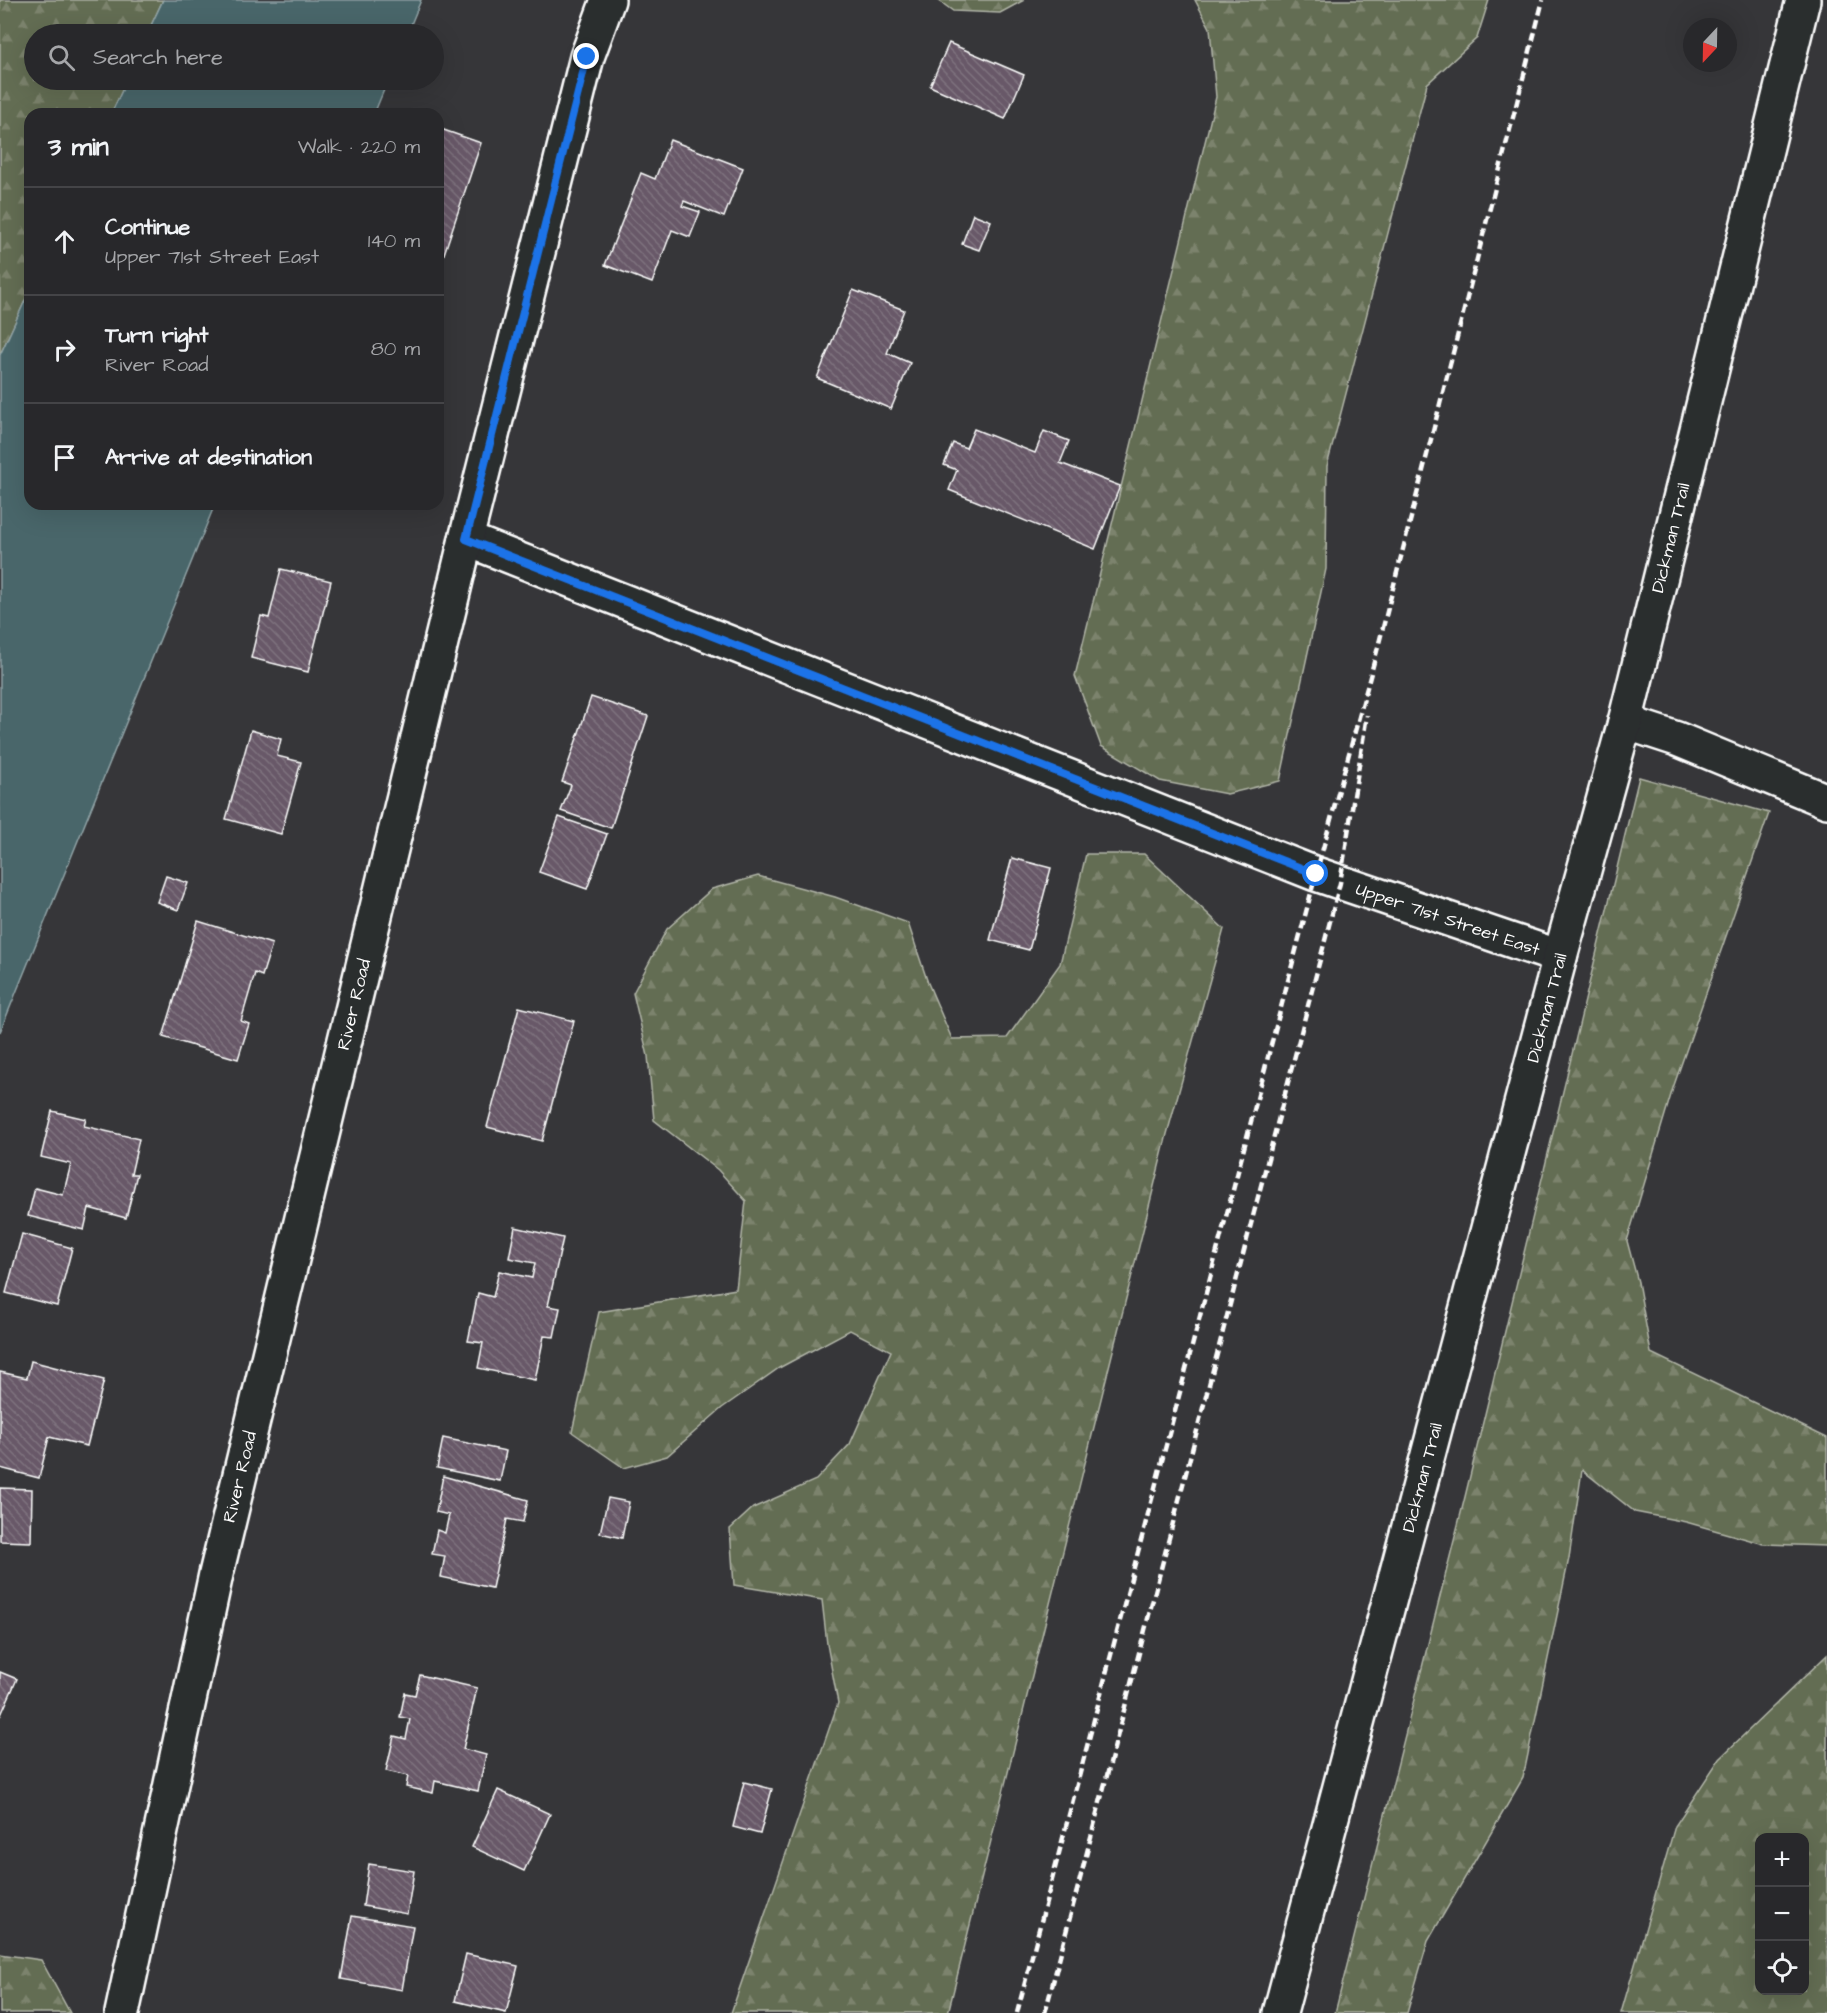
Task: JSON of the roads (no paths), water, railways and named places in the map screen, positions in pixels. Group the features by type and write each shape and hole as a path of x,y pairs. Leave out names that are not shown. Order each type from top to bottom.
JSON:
{"street":[{"name":"River Road","path":"122,2013 216,1574 466,539 587,57 608,0"},
{"name":"Dickman Trail","path":"1280,2013 1560,957 1625,722 1803,0"},
{"name":"Upper 71st Street East","path":"466,539 1305,870 1560,957"},
{"path":"1625,722 1677,739 1827,801"}],"water":[{"path":"163,0 421,0 411,24 152,24"},
{"path":"122,90 384,90 376,108 114,108"},
{"path":"24,303 24,510 213,510 0,1032 0,355"}],"railway":[{"path":"1017,2013 1316,874 1377,651 1543,0"},
{"path":"1045,2013 1340,883 1367,715"}]}
